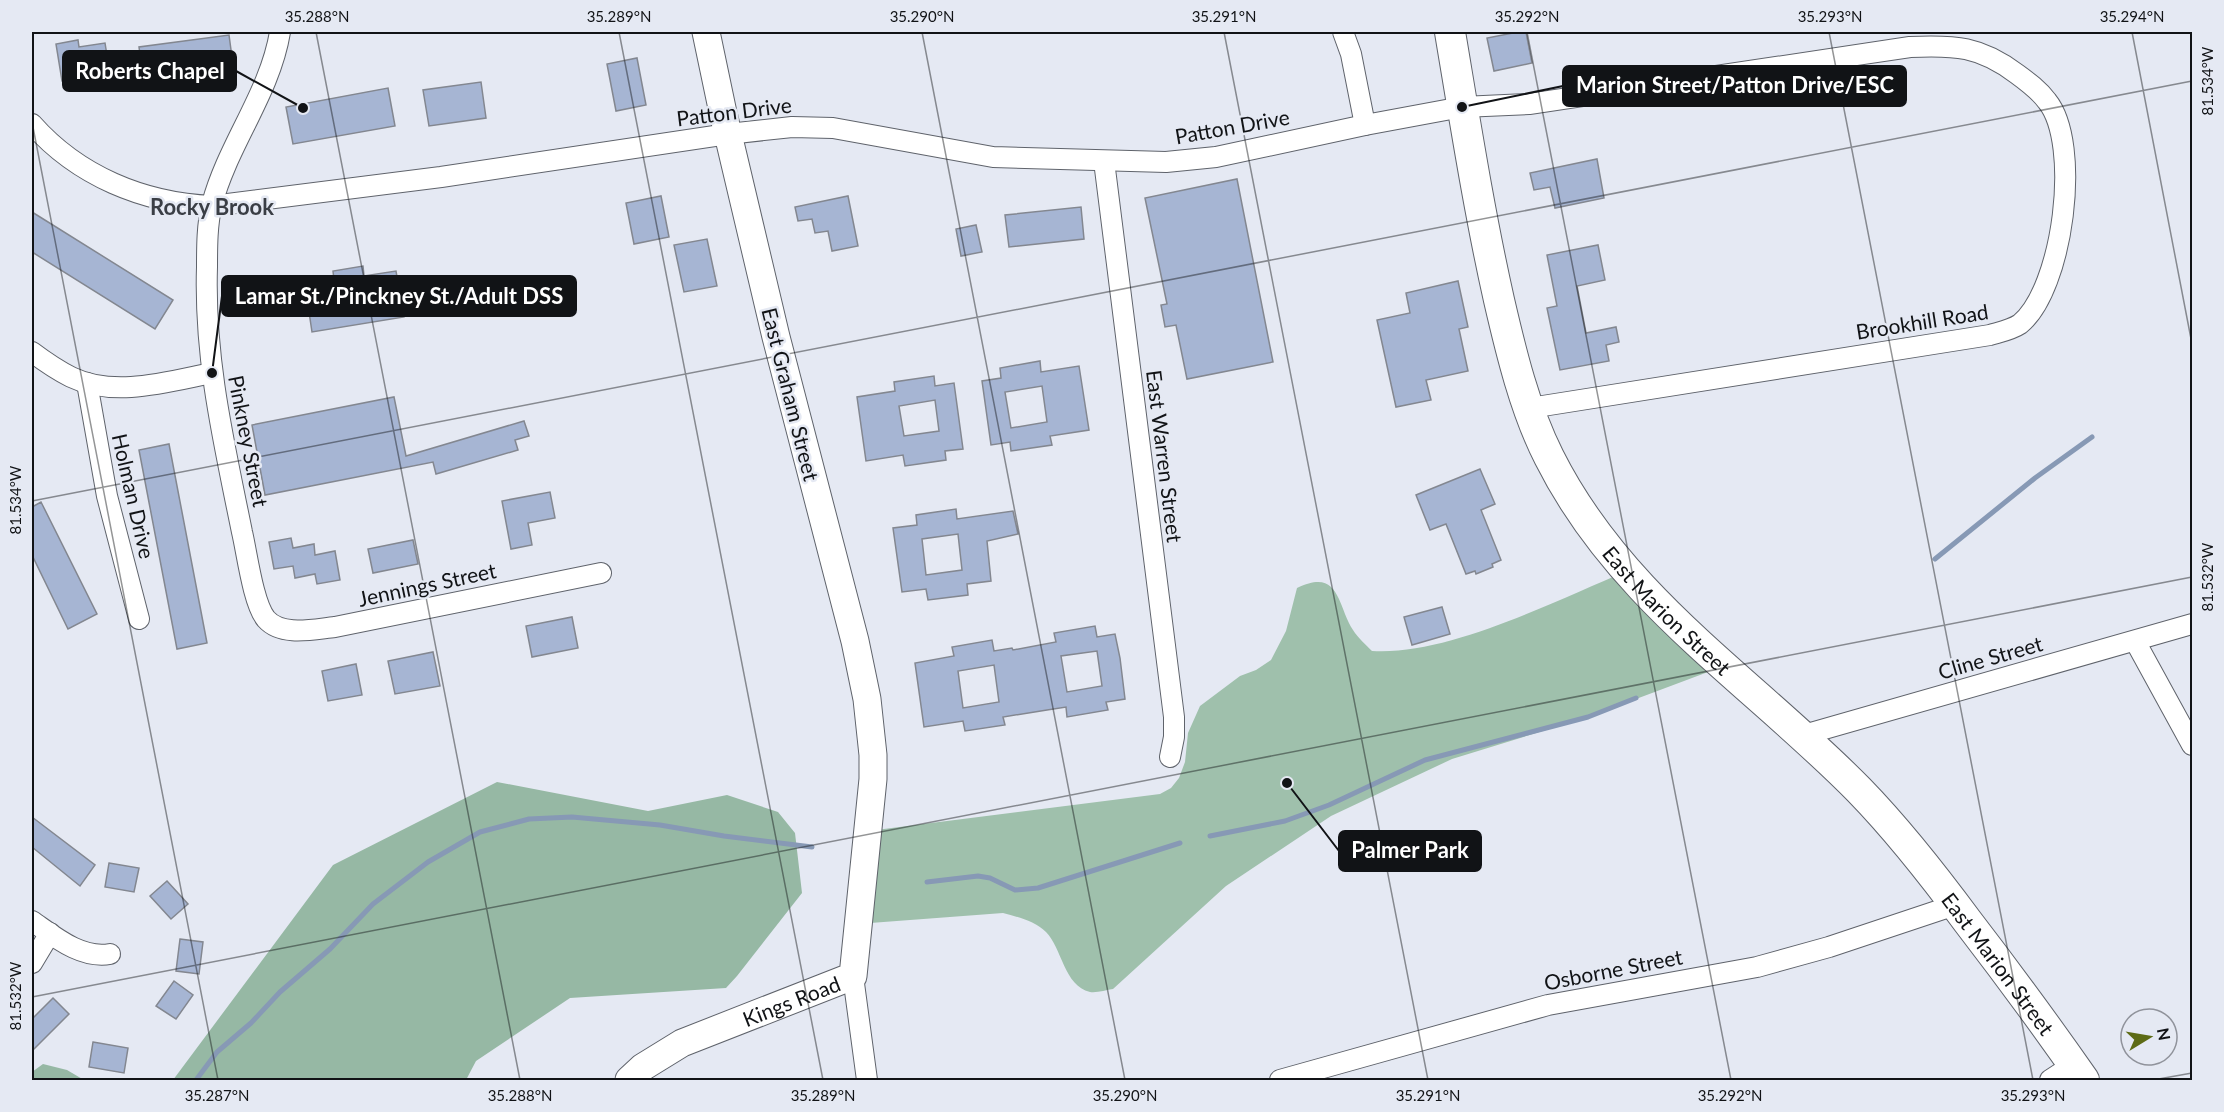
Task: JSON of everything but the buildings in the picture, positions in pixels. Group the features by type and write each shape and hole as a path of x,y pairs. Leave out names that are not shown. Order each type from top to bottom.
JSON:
{"main road":[{"name":"East Marion Street","path":"1450,32 1492,270 1515,365 1547,454 1570,496 1604,545 1648,595 1694,640 1859,790 1955,905 2039,1016 2069,1075"}],"street":[{"name":"Pinkney Street","path":"265,618 253,587 216,403 206,300 207,255 212,206 238,137 267,74 280,32"},
{"name":"East Graham Street","path":"706,32 776,337 855,641 867,699 873,755"},
{"path":"1343,32 1351,54 1365,125"},
{"name":"Brookhill Road","path":"1462,107 1529,104 1910,47 1944,45 1964,48 1997,58 2031,84 2049,102 2062,137 2066,176 2059,243 2053,265 2044,290 2029,314 2020,324 2009,330 1990,335 1530,408"},
{"name":"Patton Drive","path":"32,124 42,137 72,161 103,181 182,205 212,206 441,177 728,134 792,127 833,128 993,157 1166,162 1216,157 1462,107"},
{"name":"East Warren Street","path":"1104,161 1174,717 1174,737 1170,757"},
{"path":"32,352 54,368 87,383 122,387 159,384 212,373"},
{"name":"Holman Drive","path":"87,383 107,496 139,619"},
{"name":"Jennings Street","path":"265,618 275,627 298,631 335,627 600,573"},
{"name":"Cline Street","path":"1800,736 2193,624"},
{"path":"2135,641 2193,745"},
{"name":"Kings Road","path":"629,1080 643,1067 682,1043 853,976 868,831 873,755"},
{"name":"Osborne Street","path":"1280,1080 1548,1005 1757,967 1829,947 1955,905"},
{"path":"32,921 81,952 97,956 110,954"},
{"path":"32,963 50,933"},
{"path":"853,976 867,1080"}],"green space":[{"path":"1627,571 1724,666 1588,717 1452,759 1331,816 1226,886 1113,989 1090,992 1081,988 1069,975 1056,947 1042,928 1032,922 1003,913 857,924 868,831 1160,794 1171,788 1179,778 1185,762 1188,733 1200,706 1240,676 1256,670 1271,660 1286,631 1297,588 1311,583 1322,582 1329,585 1340,600 1353,630 1372,651 1402,650 1468,636"},
{"path":"497,782 648,811 727,795 778,812 795,833 802,893 726,988 570,998 476,1061 466,1080 173,1080 333,865"},
{"path":"43,1064 67,1070 84,1080 32,1080 32,1072"}],"waterway":[{"path":"1935,559 2035,478 2092,437"},
{"path":"1210,836 1285,821 1329,805 1425,760 1588,717 1636,698"},
{"path":"196,1080 217,1052 251,1023 280,992 330,949 373,904 428,862 480,832 529,819 572,817 660,825 812,847"},
{"path":"927,882 978,876 990,878 1015,890 1038,888 1180,843"}],"place":[{"name":"Marion Street/Patton Drive/ESC","path":"1462,107"},
{"name":"Roberts Chapel","path":"303,108"},
{"name":"Lamar St./Pinckney St./Adult DSS","path":"212,373"},
{"name":"Palmer Park","path":"1287,783"}],"district":[{"name":"Rocky Brook","path":"212,206"}]}
